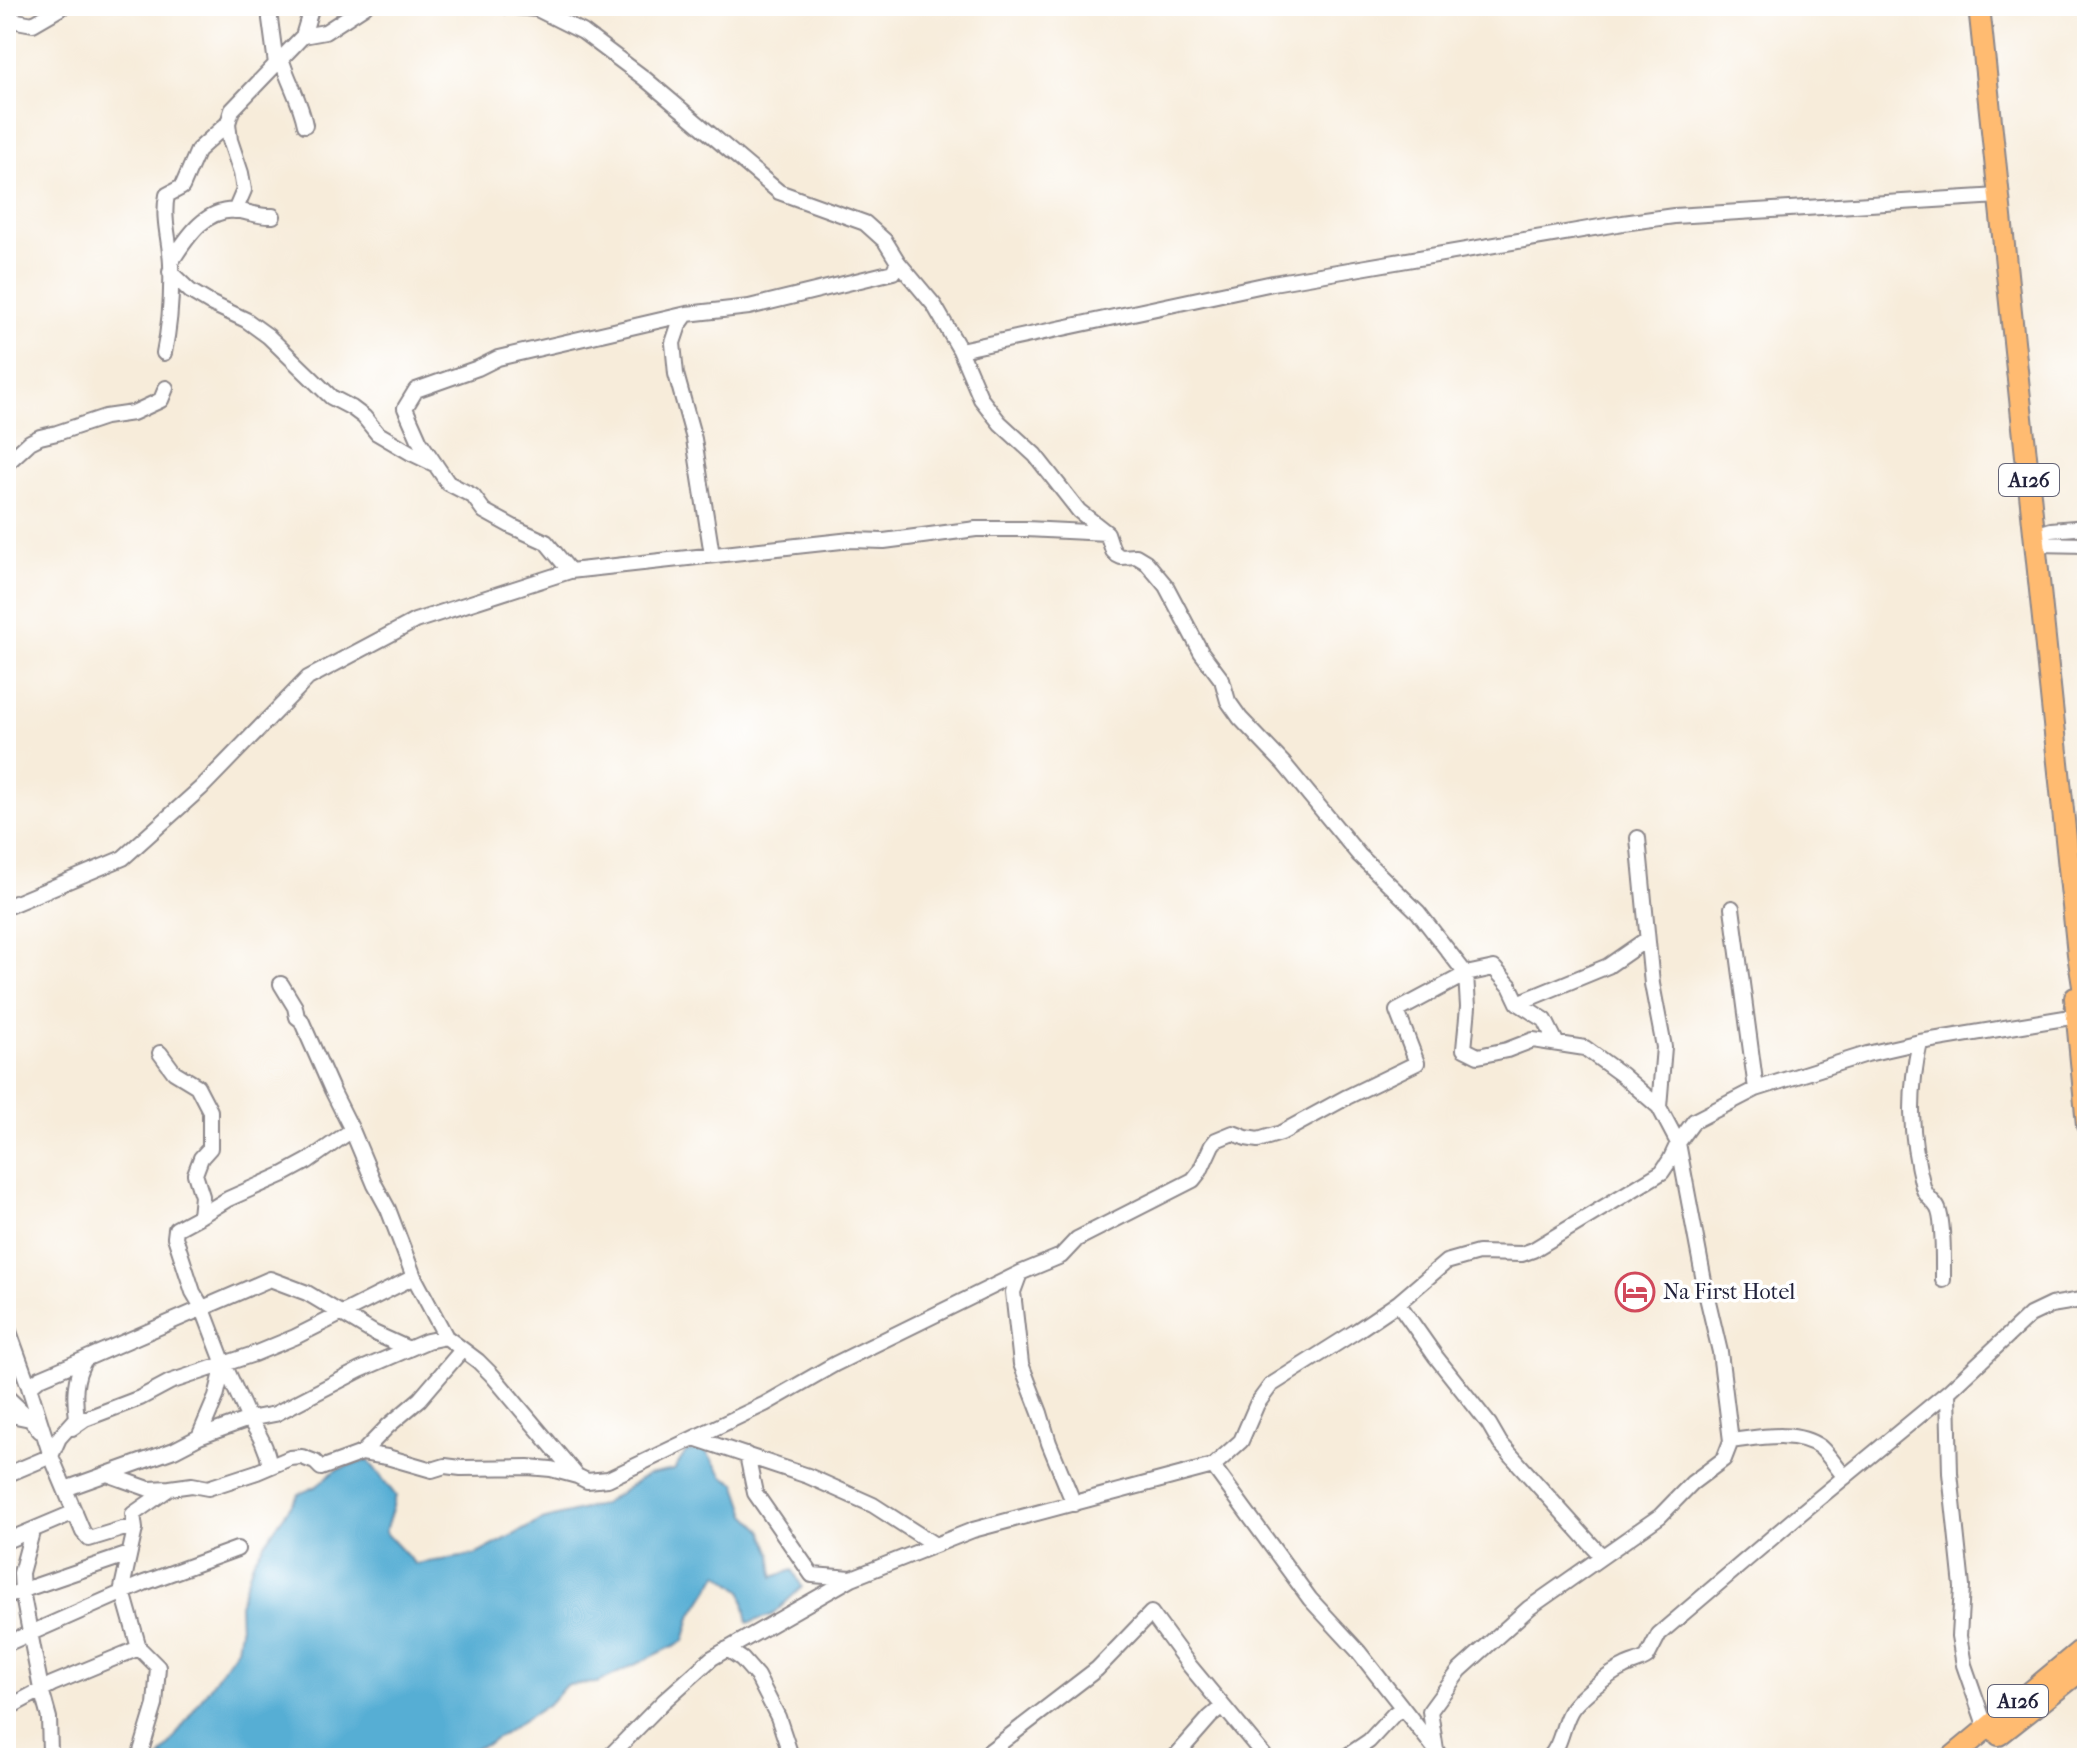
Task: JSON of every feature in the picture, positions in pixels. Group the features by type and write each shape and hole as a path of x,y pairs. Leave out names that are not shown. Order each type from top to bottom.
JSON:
{"highway":[{"name":"A126","path":"1979,6 2078,954 2075,980 2082,1014 2087,1125"},
{"name":"A126","path":"1951,1758 2087,1645"},
{"name":"A126","path":"1972,1758 2087,1666"}],"street":[{"path":"6,19 33,24 64,6"},
{"path":"271,6 276,64"},
{"path":"235,211 244,190 230,140 228,123 232,110 303,36 312,6"},
{"path":"303,36 325,32 365,6"},
{"path":"504,6 537,9 583,32 644,78 779,192 865,223 885,241 898,262 934,305 960,350 981,399 1000,423 1035,455 1079,511 1107,533 1117,555 1136,556 1146,562 1166,586 1201,652 1222,680 1228,701 1240,718 1284,764 1359,855 1418,912 1466,974 1468,1007 1464,1049 1478,1056 1533,1040 1585,1048 1659,1107 1678,1143 1720,1352 1731,1441 1724,1459 1692,1483 1660,1516 1529,1608 1460,1670 1430,1711 1439,1754"},
{"path":"276,64 283,64 300,103 305,125"},
{"path":"164,353 170,327 170,267 164,207 167,195 182,187 198,150 228,123"},
{"path":"960,350 1273,283 1623,223 1674,216 1999,196"},
{"path":"170,267 199,224 213,215 235,211 262,217 273,216"},
{"path":"570,571 546,542 484,511 473,496 448,483 420,442 405,408 416,390 512,354 687,314 749,307 863,281 893,272 898,262"},
{"path":"170,267 190,291 246,320 268,336 331,397 364,417 377,433 418,458 436,465"},
{"path":"687,314 679,325 673,343 676,374 694,439 712,555"},
{"path":"6,464 40,437 105,417 133,413 161,400 166,388"},
{"path":"2035,539 2051,530 2087,527"},
{"path":"6,907 123,858 201,788 308,678 415,621 570,571 851,540 884,541 976,529 1107,533"},
{"path":"2035,539 2087,545"},
{"path":"1638,838 1652,984 1664,1047 1659,1107"},
{"path":"1732,908 1756,1089"},
{"path":"1518,1003 1608,966 1647,939"},
{"path":"362,1453 432,1470 445,1466 528,1467 551,1469 587,1481 608,1479 765,1404 835,1364 1061,1256 1077,1239 1193,1180 1216,1140 1233,1133 1258,1140 1281,1133 1417,1063 1397,1011 1466,974 1494,968 1510,986 1518,1003 1545,1020 1556,1042"},
{"path":"281,984 295,1007 388,1209 414,1277 446,1337 492,1375 577,1476"},
{"path":"608,1758 712,1658 852,1578 973,1530 1213,1466 1241,1441 1257,1404 1271,1385 1398,1303 1446,1262 1478,1253 1522,1254 1543,1245 1662,1172 1694,1121 1756,1089 1867,1054 2082,1014"},
{"path":"1920,1042 1911,1096 1914,1149 1924,1193 1937,1207 1941,1220 1943,1280"},
{"path":"160,1053 174,1072 197,1086 210,1111 210,1148 201,1158 195,1174 202,1196 200,1216"},
{"path":"270,1466 260,1434 249,1419 193,1292 175,1237 176,1229 228,1199 308,1161 352,1130"},
{"path":"1020,1273 1013,1292 1021,1364 1074,1504"},
{"path":"6,1475 51,1456 59,1438 85,1419 140,1398 170,1382 281,1343 414,1277"},
{"path":"29,1387 40,1378 270,1279 307,1293 374,1333 409,1349"},
{"path":"1549,1758 1557,1749 1573,1708 1607,1677 1647,1657 1659,1634 1948,1392 2030,1315 2051,1305 2087,1299"},
{"path":"1398,1303 1500,1443 1603,1555"},
{"path":"6,1323 51,1456 83,1532 89,1539 122,1529 135,1529"},
{"path":"65,1489 249,1419 275,1414 360,1370 427,1341 446,1337"},
{"path":"107,1474 149,1489 192,1485 208,1488 290,1458 302,1457 321,1468 362,1453 420,1399 462,1350"},
{"path":"65,1434 77,1418 74,1394 85,1359"},
{"path":"199,1437 216,1397 224,1364"},
{"path":"1948,1392 1950,1473 1962,1587 1959,1636 1964,1665 1986,1728"},
{"path":"6,1396 43,1434"},
{"path":"6,1414 30,1419"},
{"path":"1731,1441 1776,1436 1800,1439 1819,1446 1845,1477"},
{"path":"694,1438 808,1476 873,1505 935,1545"},
{"path":"747,1455 755,1493 812,1575 852,1578"},
{"path":"1213,1466 1310,1599 1358,1651 1439,1754"},
{"path":"139,1758 155,1705 158,1667 139,1648 122,1588 135,1529 133,1514 170,1488"},
{"path":"6,1541 75,1512"},
{"path":"32,1532 21,1573 22,1591 49,1718 53,1758"},
{"path":"6,1644 123,1591 237,1549"},
{"path":"6,1596 129,1554"},
{"path":"981,1758 1097,1669 1151,1613 1189,1665 1266,1758"},
{"path":"6,1709 41,1689 139,1648"},
{"path":"727,1649 742,1659 757,1676 778,1717 792,1757"},
{"path":"1174,1758 1223,1706"},
{"path":"1344,1758 1369,1741 1402,1708"},
{"path":"40,1758 49,1718"}],"water":[{"path":"704,1449 724,1477 736,1483 747,1515 763,1531 772,1554 773,1577 793,1570 802,1587 772,1615 748,1623 742,1591 719,1573 691,1617 684,1641 597,1683 566,1685 550,1703 488,1744 465,1751 461,1758 160,1758 237,1648 239,1605 254,1559 299,1494 317,1486 336,1470 368,1460 396,1496 385,1532 415,1564 475,1555 542,1520 603,1504 647,1475 674,1470 686,1452"}],"place":[{"name":"Na First Hotel","path":"1635,1292"}]}
